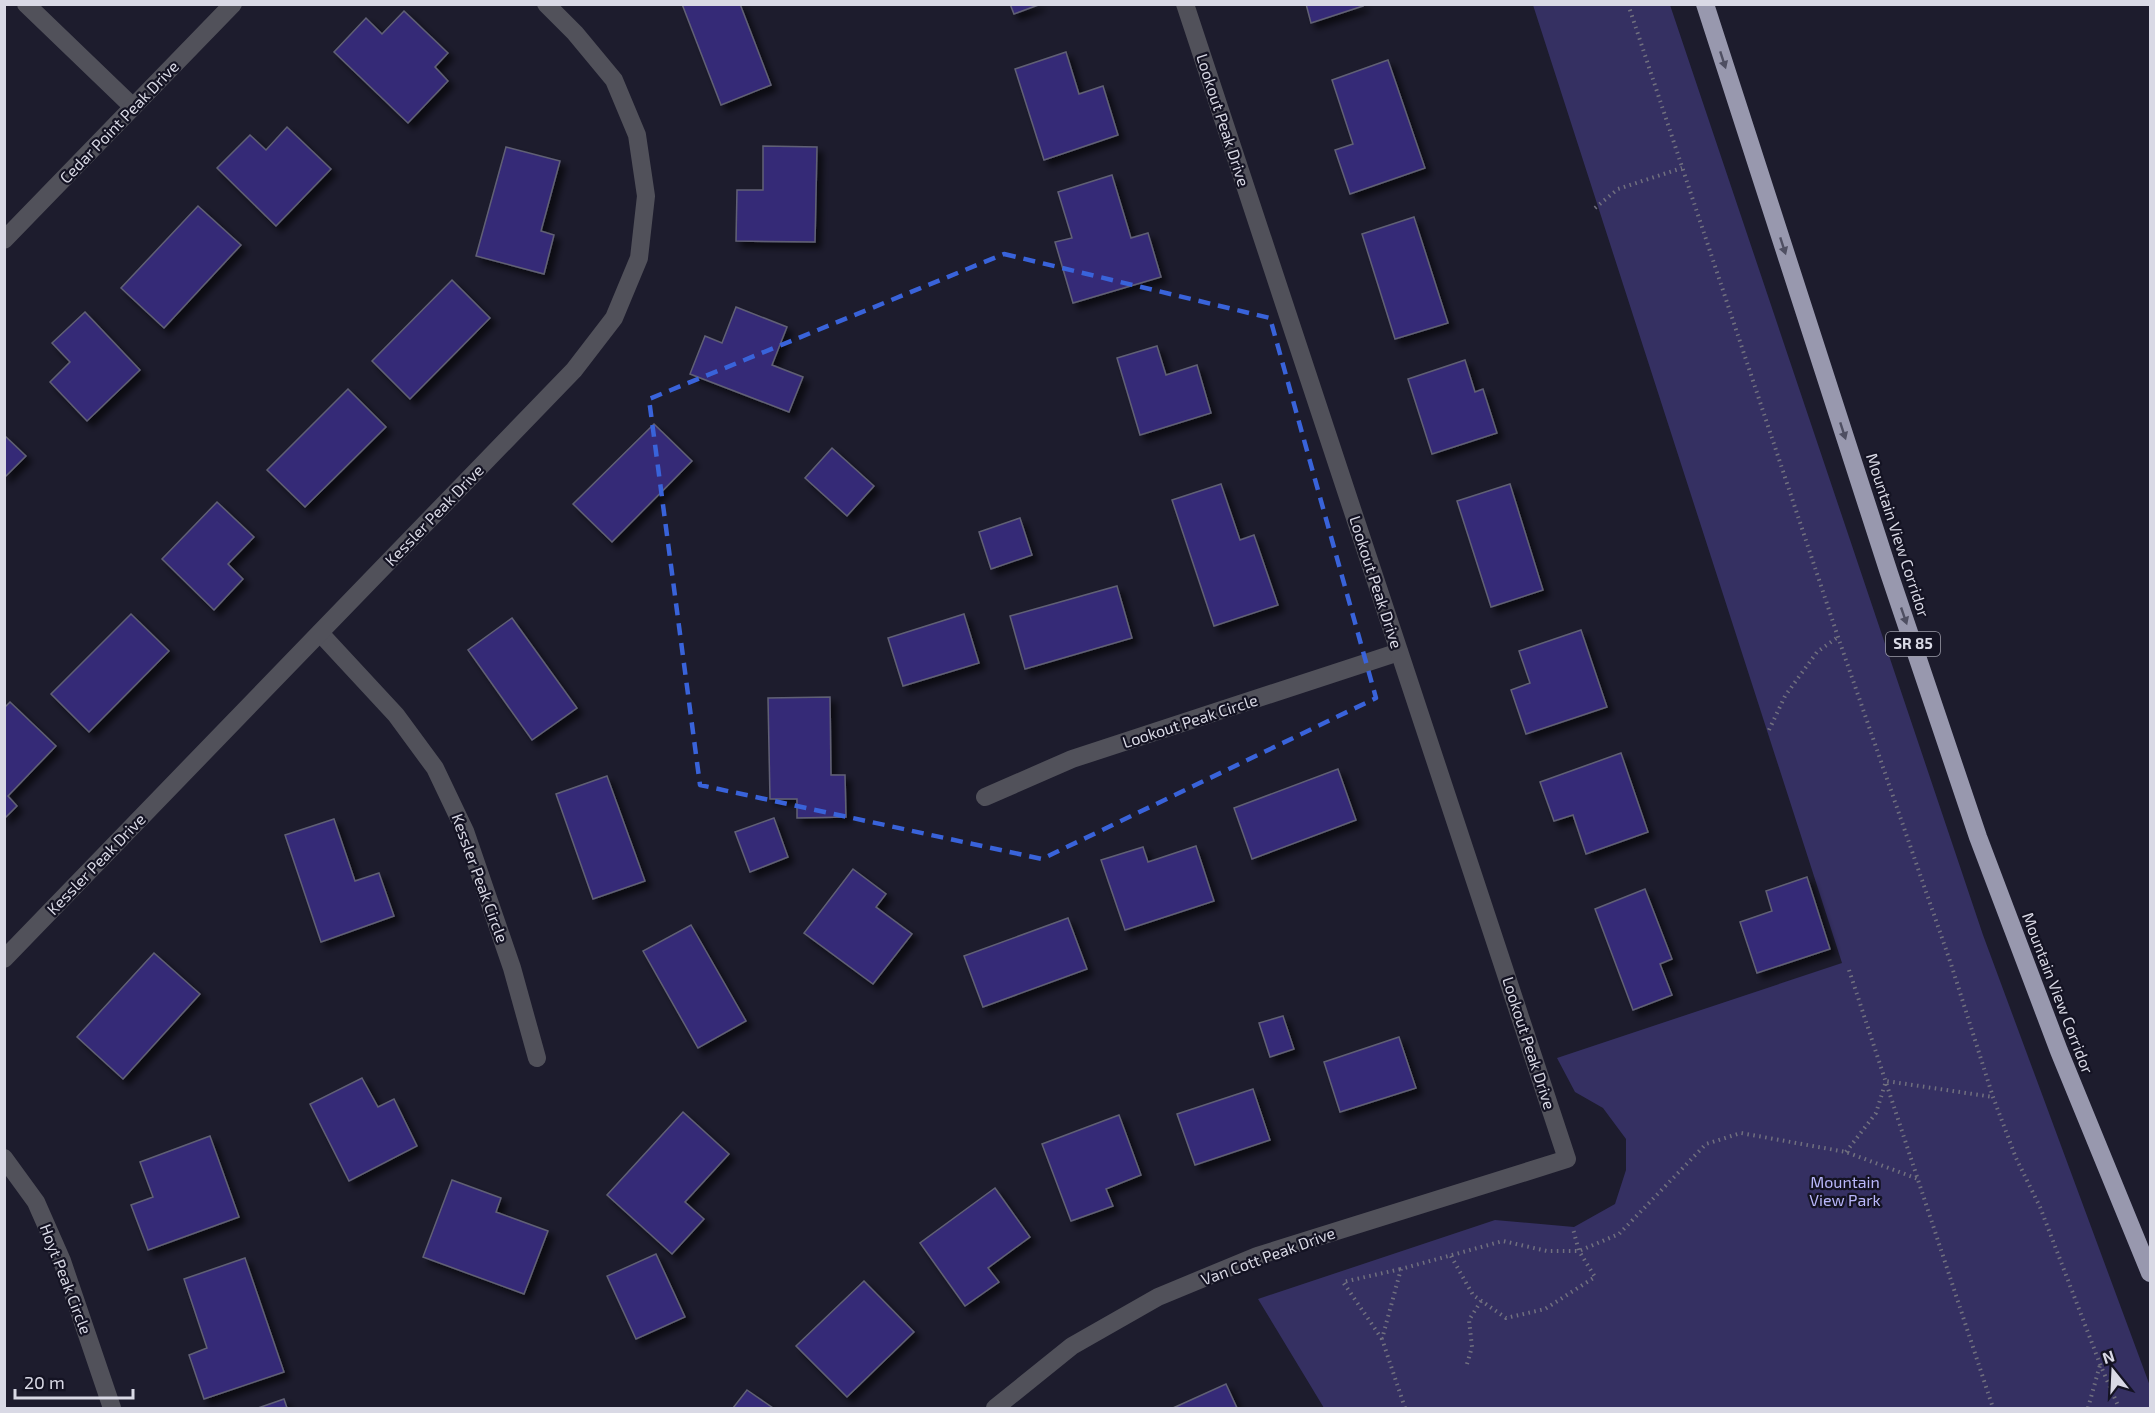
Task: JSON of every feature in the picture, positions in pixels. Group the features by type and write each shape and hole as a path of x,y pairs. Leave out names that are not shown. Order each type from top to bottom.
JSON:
{"highway":[{"name":"Mountain View Corridor","path":"1705,4 1889,573 1978,837 2059,1051 2151,1273"}],"street":[{"path":"26,4 134,107"},
{"name":"Cedar Point Peak Drive","path":"4,240 233,4"},
{"name":"Kessler Peak Drive","path":"4,959 574,369 614,318 639,258 646,196 637,135 614,80 575,33 546,4"},
{"name":"Lookout Peak Drive","path":"1185,4 1567,1159"},
{"name":"Kessler Peak Circle","path":"320,633 396,715 435,768 465,831 512,968 537,1058"},
{"name":"Lookout Peak Circle","path":"985,797 1072,759 1399,652"},
{"name":"Hoyt Peak Circle","path":"4,1158 36,1202 62,1261 112,1408"},
{"name":"Van Cott Peak Drive","path":"998,1408 1072,1346 1158,1298 1257,1257 1567,1159"}],"path":[{"path":"1628,4 1838,637 1951,964 1993,1097 2016,1158 2040,1207 2119,1408"},
{"path":"1595,208 1618,189 1682,168"},
{"path":"1769,730 1785,696 1817,652 1838,637"},
{"path":"1849,970 1993,1408"},
{"path":"1886,1081 1993,1097"},
{"path":"1846,1152 1876,1113 1886,1081"},
{"path":"1405,1408 1382,1339 1343,1282 1401,1269 1503,1241 1547,1251 1579,1251 1619,1234 1706,1144 1741,1133 1846,1152 1918,1179"},
{"path":"1451,1256 1473,1295 1506,1318 1545,1309 1595,1277 1579,1251 1573,1229"},
{"path":"1382,1339 1401,1269"},
{"path":"1467,1364 1472,1347 1469,1320 1481,1301"},
{"path":"2088,1408 2100,1364"}],"highlighted area":[{"path":"1004,254 1270,318 1376,698 1042,859 700,785 649,399"}],"green space":[{"name":"Mountain View Park","path":"1533,5 1670,5 1983,935 2150,1386 2150,1408 1324,1408 1258,1299 1495,1220 1574,1227 1615,1204 1626,1170 1626,1139 1603,1108 1575,1092 1557,1058 1842,963"}],"building":[{"path":"682,4 740,4 771,85 721,105"},
{"path":"1010,4 1041,4 1014,14"},
{"path":"1306,4 1362,4 1363,6 1311,23"},
{"path":"404,11 448,53 435,67 448,81 408,123 334,52 366,18 382,34"},
{"path":"1066,52 1079,94 1103,86 1118,135 1044,160 1015,69"},
{"path":"1388,60 1425,168 1350,194 1335,150 1353,144 1332,80"},
{"path":"287,127 331,169 276,226 217,168 250,135 266,150"},
{"path":"763,146 817,147 815,242 736,241 737,190 763,190"},
{"path":"506,147 560,161 541,231 554,235 544,274 476,256"},
{"path":"1112,175 1131,238 1148,233 1161,277 1073,303 1055,242 1072,238 1058,192"},
{"path":"198,206 241,245 164,328 121,288"},
{"path":"1414,217 1448,323 1395,339 1362,234"},
{"path":"452,280 490,318 410,399 372,361"},
{"path":"736,307 787,327 772,365 803,377 789,412 690,374 705,336 722,343"},
{"path":"85,312 140,370 87,421 50,382 70,362 52,343"},
{"path":"1157,346 1166,375 1197,365 1211,413 1140,435 1117,358"},
{"path":"1465,360 1475,392 1483,389 1497,433 1432,454 1408,379"},
{"path":"348,389 386,427 305,507 267,470"},
{"path":"654,424 692,461 612,542 573,504"},
{"path":"4,435 26,456 4,478"},
{"path":"832,448 874,486 847,516 805,478"},
{"path":"1221,484 1240,540 1254,535 1278,605 1214,626 1172,500"},
{"path":"1510,484 1543,590 1491,607 1457,501"},
{"path":"217,502 254,537 228,564 243,579 214,610 162,559"},
{"path":"1020,518 1032,555 991,569 979,532"},
{"path":"1117,586 1132,638 1025,669 1010,616"},
{"path":"131,614 169,651 89,732 51,694"},
{"path":"964,614 979,663 903,686 888,638"},
{"path":"512,618 577,708 532,740 468,650"},
{"path":"1581,630 1607,707 1526,734 1511,690 1530,683 1519,651"},
{"path":"830,697 831,775 845,775 846,817 797,818 797,799 770,799 768,698"},
{"path":"10,702 56,746 8,796 17,806 4,819 4,708"},
{"path":"1621,753 1648,832 1586,854 1573,815 1554,821 1540,782"},
{"path":"1338,769 1356,820 1252,859 1234,808"},
{"path":"607,776 645,881 593,899 556,794"},
{"path":"774,818 788,857 750,872 735,832"},
{"path":"334,819 355,881 379,873 394,916 321,942 285,835"},
{"path":"1196,846 1214,901 1125,930 1101,860 1143,847 1148,862"},
{"path":"853,869 886,894 876,907 912,934 873,984 804,933"},
{"path":"1807,877 1830,949 1757,973 1740,922 1772,911 1766,891"},
{"path":"1645,889 1672,959 1660,964 1672,995 1633,1010 1595,909"},
{"path":"1068,918 1087,969 983,1007 964,956"},
{"path":"691,925 746,1021 698,1048 643,951"},
{"path":"154,953 200,994 123,1079 77,1037"},
{"path":"1283,1016 1294,1049 1270,1057 1259,1023"},
{"path":"1399,1037 1416,1088 1340,1112 1324,1062"},
{"path":"362,1078 378,1107 394,1099 417,1146 349,1181 310,1104"},
{"path":"1253,1089 1270,1140 1195,1165 1177,1114"},
{"path":"683,1112 729,1154 685,1202 704,1219 672,1254 607,1195"},
{"path":"1119,1115 1141,1175 1106,1189 1113,1206 1071,1221 1042,1144"},
{"path":"210,1136 239,1217 148,1250 131,1205 153,1197 140,1162"},
{"path":"452,1180 501,1198 496,1212 548,1231 524,1294 423,1257"},
{"path":"995,1188 1030,1237 988,1268 999,1282 965,1306 920,1243"},
{"path":"656,1254 685,1317 636,1339 607,1276"},
{"path":"245,1258 284,1372 204,1399 189,1355 207,1348 184,1279"},
{"path":"864,1281 914,1332 847,1397 796,1346"},
{"path":"1226,1384 1237,1408 1173,1408"},
{"path":"747,1390 773,1408 733,1408"},
{"path":"284,1399 287,1408 258,1408"}]}
